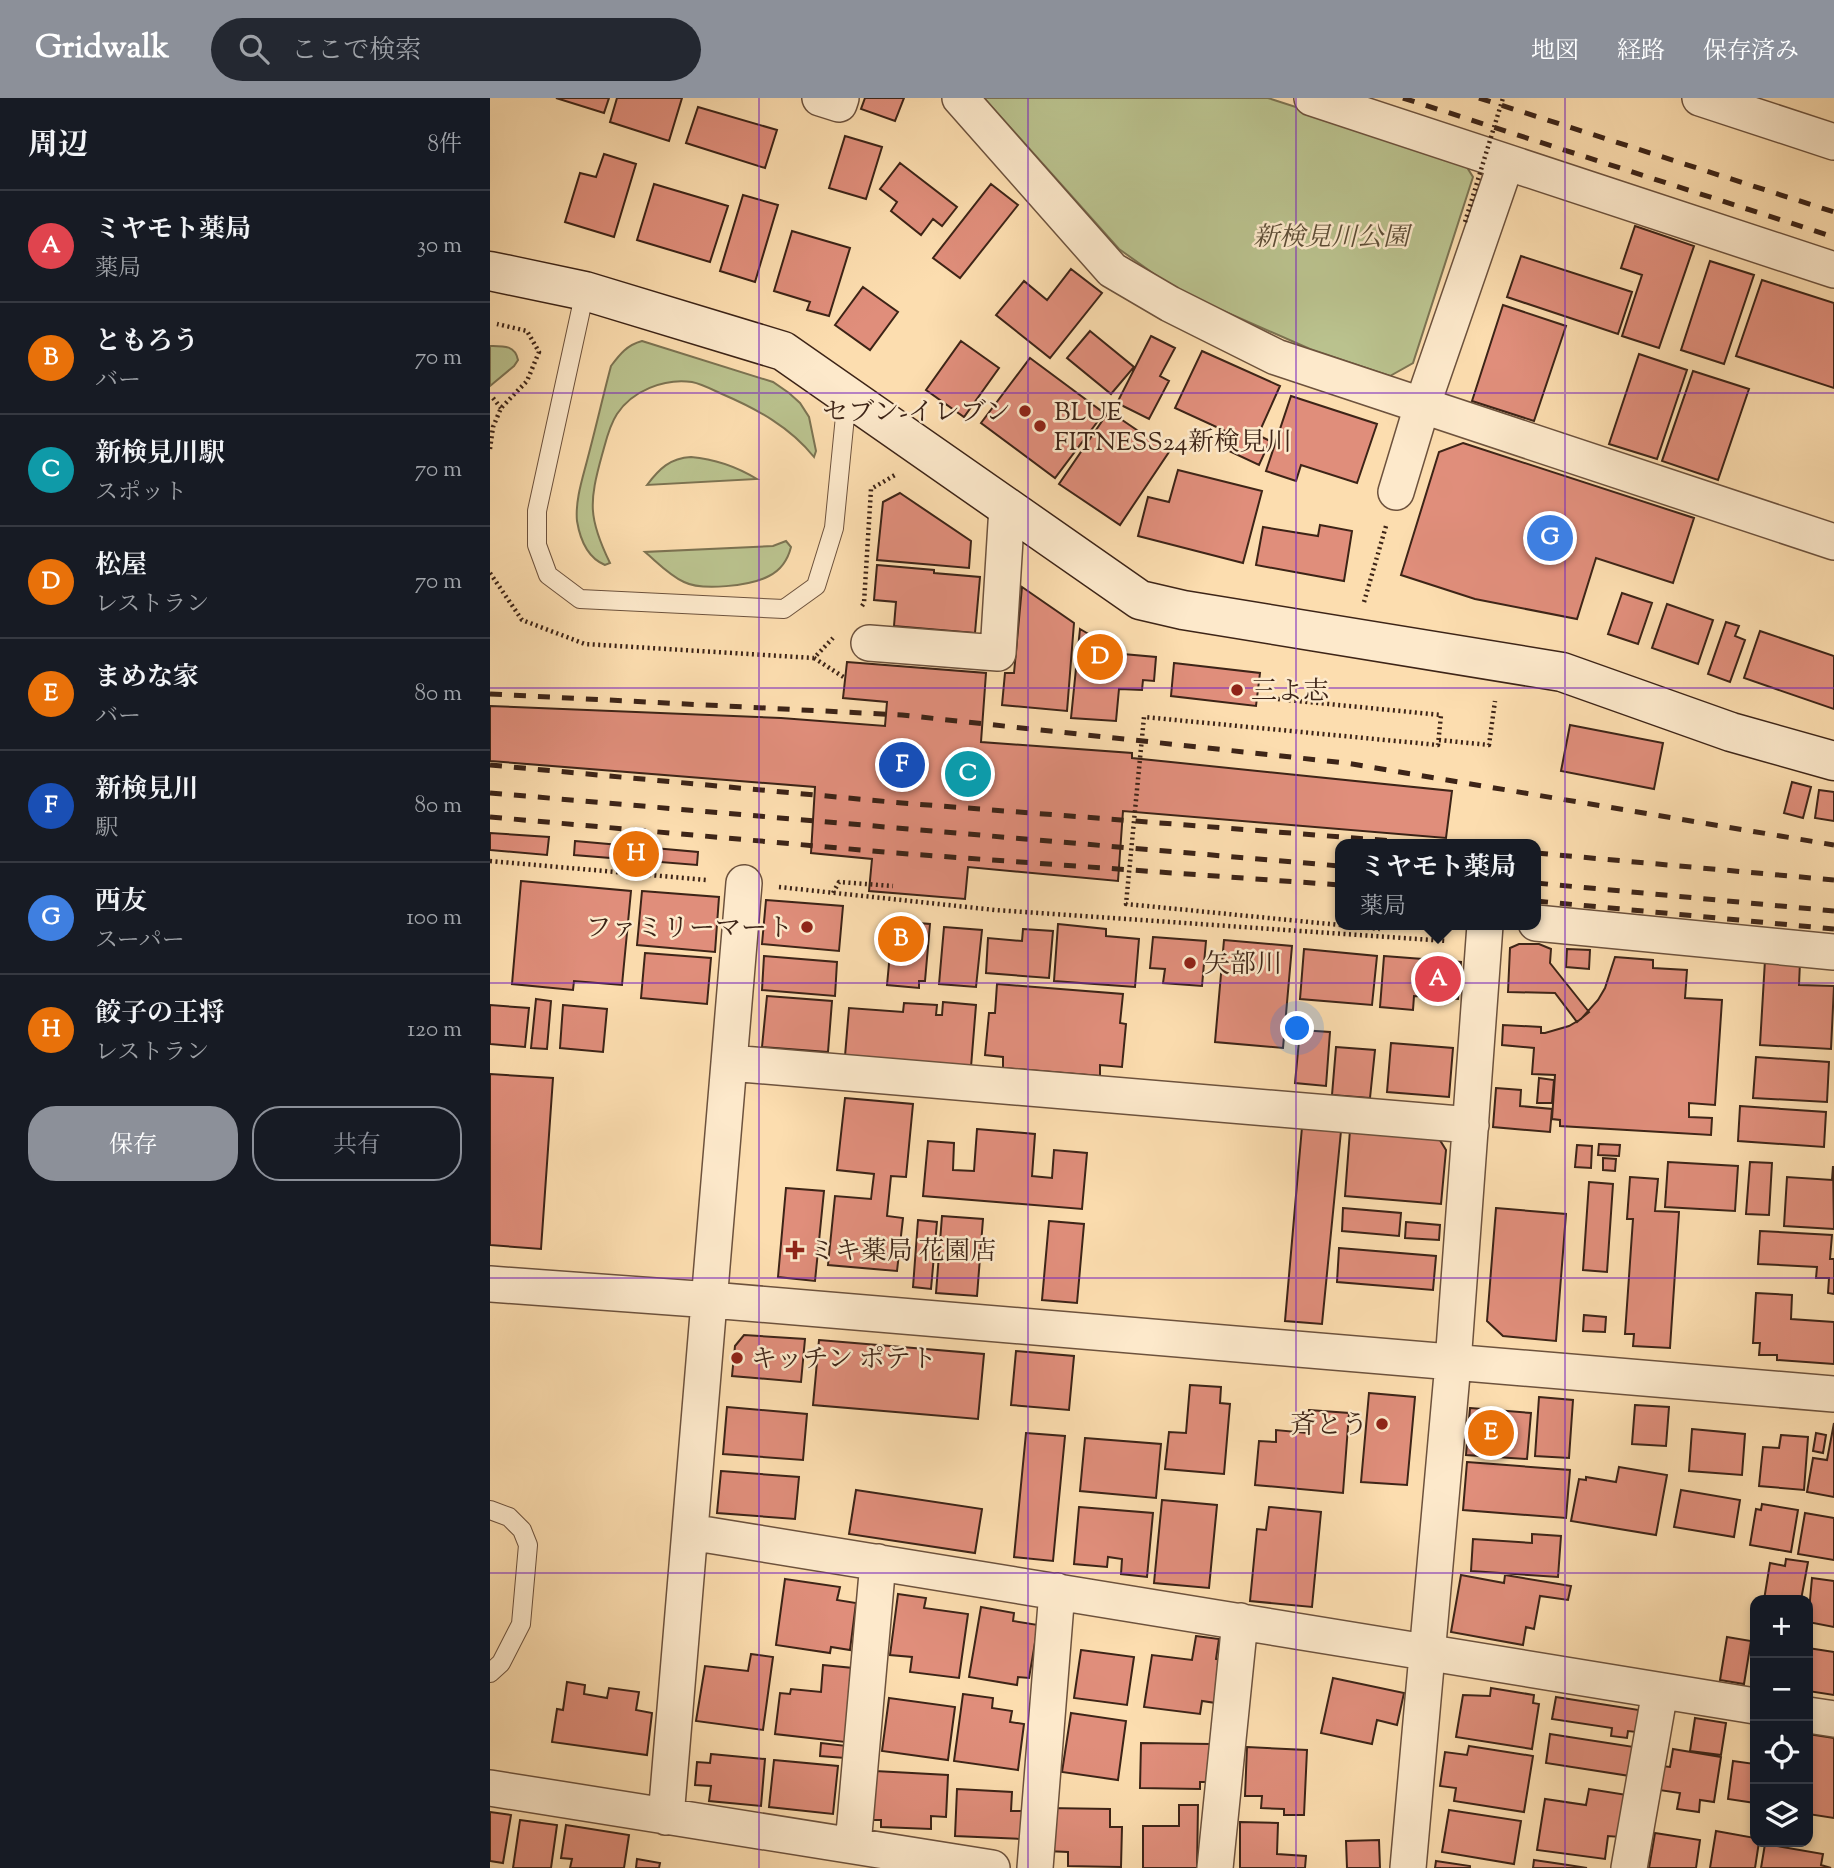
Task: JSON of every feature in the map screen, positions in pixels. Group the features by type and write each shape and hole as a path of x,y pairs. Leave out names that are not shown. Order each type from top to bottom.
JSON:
{"street":[{"path":"820,98 839,104 841,98"},
{"path":"960,98 1112,270 1170,304 1276,357 1834,542"},
{"path":"1312,98 1834,270"},
{"path":"1700,98 1834,142"},
{"path":"1395,492 1506,163"},
{"path":"490,271 585,291 783,351 1140,600 1183,610 1562,673 1731,732 1834,761"},
{"path":"869,643 999,653 1007,507"},
{"path":"666,1817 744,884"},
{"path":"1541,923 1834,952"},
{"path":"1408,1868 1429,1653 1486,934"},
{"path":"730,1063 1471,1125"},
{"path":"490,1283 1834,1394"},
{"path":"690,1532 1750,1705"},
{"path":"861,1854 878,1562"},
{"path":"1035,1868 1057,1591"},
{"path":"1215,1868 1240,1621"},
{"path":"1629,1868 1660,1691"},
{"path":"1813,1716 1834,1719"},
{"path":"490,1788 666,1817 861,1854 992,1868"}],"lane":[{"path":"585,291 537,511 537,545 548,575 580,599 784,609 816,586 834,528 847,396"},
{"path":"490,1510 509,1517 522,1530 528,1545 521,1624 502,1663 490,1673"}],"path":[{"path":"1465,222 1503,98"},
{"path":"490,449 493,427 501,408 527,381 539,352 527,331 497,324"},
{"path":"494,398 501,408"},
{"path":"1368,591 1395,492"},
{"path":"814,658 845,678"},
{"path":"1267,698 1441,715 1438,745 1144,717 1125,904 1335,925"},
{"path":"1439,740 1489,745 1495,701"},
{"path":"490,861 995,910 1335,927"},
{"path":"833,893 839,882 893,886"},
{"path":"1404,930 1486,934"}],"green space":[{"name":"新検見川公園","path":"984,98 1268,98 1463,161 1473,177 1413,363 1390,376 1310,349 1178,291 1119,249"},
{"path":"642,341 773,382 800,403 809,417 816,451 814,457 805,446 772,420 700,384 671,382 640,393 623,406 612,424 595,485 594,521 610,563 605,565 589,553 580,534 577,521 578,497 611,366 624,350"},
{"path":"490,346 511,349 518,360 490,386"},
{"path":"691,457 726,464 757,479 647,485 666,465"},
{"path":"786,541 791,547 790,551 773,574 726,586 702,586 684,582 645,552 773,546"}],"building":[{"path":"556,98 609,98 604,113"},
{"path":"617,98 682,98 669,141 610,122"},
{"path":"865,98 904,98 895,121 861,109"},
{"path":"698,107 777,130 765,168 686,143"},
{"path":"845,136 882,147 866,199 829,188"},
{"path":"604,154 636,164 614,237 565,222 580,173 596,177"},
{"path":"900,163 957,207 942,226 933,219 921,235 891,211 897,202 880,189"},
{"path":"654,184 728,206 710,262 637,240"},
{"path":"991,184 1018,205 960,278 933,258"},
{"path":"743,195 778,205 755,282 720,271"},
{"path":"1635,226 1694,246 1659,348 1622,336 1642,275 1621,268"},
{"path":"792,231 850,248 829,316 807,310 810,302 774,291"},
{"path":"1521,256 1632,292 1618,334 1507,297"},
{"path":"1710,261 1754,275 1724,364 1681,350"},
{"path":"1071,269 1102,293 1050,358 996,315 1024,281 1047,300"},
{"path":"1762,280 1834,303 1834,388 1736,356"},
{"path":"863,287 898,312 870,350 835,325"},
{"path":"1503,305 1566,326 1534,421 1472,401"},
{"path":"1090,331 1134,367 1111,394 1067,358"},
{"path":"1151,336 1175,348 1160,376 1169,381 1149,419 1117,403"},
{"path":"961,341 999,368 964,417 926,390"},
{"path":"1202,351 1280,386 1258,435 1270,441 1259,465 1227,450 1234,435 1175,408"},
{"path":"1639,354 1687,370 1657,459 1609,444"},
{"path":"1030,358 1104,413 1055,478 981,423"},
{"path":"1693,371 1749,389 1718,480 1662,461"},
{"path":"1291,396 1377,424 1357,483 1301,465 1296,481 1266,471"},
{"path":"1109,411 1169,452 1120,525 1059,484"},
{"path":"1463,443 1694,518 1673,583 1596,558 1577,619 1475,599 1401,575 1439,452"},
{"path":"1178,470 1262,491 1243,563 1138,536 1148,497 1169,502"},
{"path":"900,493 971,541 969,568 877,560 883,502"},
{"path":"1320,525 1352,531 1344,581 1256,565 1263,527 1318,536"},
{"path":"877,565 980,577 975,633 894,626 896,602 874,600"},
{"path":"1022,587 1074,623 1067,711 1002,705 1005,673 1014,673"},
{"path":"1622,593 1652,603 1638,644 1608,634"},
{"path":"1667,604 1713,620 1698,664 1652,648"},
{"path":"1726,622 1739,626 1735,636 1745,640 1730,682 1708,674"},
{"path":"1080,629 1123,654 1156,657 1154,681 1143,680 1142,690 1119,689 1116,721 1071,718"},
{"path":"1760,631 1834,656 1834,709 1744,678"},
{"path":"847,662 986,673 981,742 1132,753 1132,758 1452,791 1446,838 1123,811 1118,881 968,867 965,899 869,891 872,859 811,853 815,787 490,761 490,706 781,718 885,726 887,702 843,698"},
{"path":"1174,663 1260,673 1256,706 1171,696"},
{"path":"1570,725 1663,743 1654,789 1561,771"},
{"path":"1792,782 1811,787 1803,818 1784,813"},
{"path":"1819,790 1834,792 1834,821 1815,818"},
{"path":"490,833 549,837 547,855 490,850"},
{"path":"575,841 698,852 697,865 574,855"},
{"path":"521,881 631,891 622,985 574,981 573,990 512,984"},
{"path":"642,891 719,897 715,952 637,945"},
{"path":"766,900 843,906 839,951 762,944"},
{"path":"893,921 930,924 925,981 919,981 919,988 887,985"},
{"path":"1058,924 1106,929 1106,936 1139,939 1135,987 1054,981"},
{"path":"944,927 982,930 976,987 939,984"},
{"path":"1023,929 1053,931 1049,978 986,973 988,938 1022,941"},
{"path":"1153,937 1206,941 1202,986 1163,983 1165,969 1150,968"},
{"path":"1224,940 1292,946 1283,1048 1215,1042"},
{"path":"1519,944 1539,944 1551,949 1550,963 1589,1012 1577,1022 1555,993 1508,992 1510,948"},
{"path":"1304,949 1377,956 1372,1005 1300,999"},
{"path":"1567,949 1590,950 1589,969 1566,967"},
{"path":"645,953 711,958 707,1004 641,998"},
{"path":"764,956 837,962 835,996 762,990"},
{"path":"1384,956 1461,962 1458,999 1414,996 1413,1010 1380,1007"},
{"path":"1615,957 1653,960 1653,968 1687,970 1685,998 1722,1000 1715,1105 1689,1103 1689,1117 1712,1118 1711,1135 1560,1126 1560,1120 1552,1119 1555,1075 1532,1074 1534,1048 1502,1045 1503,1025 1541,1027 1541,1033 1545,1033 1569,1026 1581,1019 1605,988"},
{"path":"1765,960 1800,962 1799,985 1834,986 1831,1049 1760,1045"},
{"path":"997,984 1123,994 1120,1023 1126,1024 1122,1067 1100,1065 1100,1076 1003,1068 1003,1057 985,1055 989,1013 995,1013"},
{"path":"767,996 832,1001 828,1052 762,1047"},
{"path":"536,999 551,1001 547,1049 531,1048"},
{"path":"943,1002 976,1005 971,1067 845,1056 849,1008 903,1012 904,1003 937,1005 936,1015 942,1015"},
{"path":"490,1005 529,1008 525,1047 490,1044"},
{"path":"563,1005 607,1009 603,1052 560,1048"},
{"path":"1300,1030 1330,1032 1326,1086 1295,1083"},
{"path":"1391,1043 1453,1048 1449,1097 1387,1092"},
{"path":"1336,1047 1375,1050 1370,1098 1332,1095"},
{"path":"1756,1057 1829,1062 1827,1102 1753,1098"},
{"path":"490,1074 553,1078 541,1249 490,1245"},
{"path":"1539,1078 1554,1080 1552,1103 1537,1103"},
{"path":"1496,1088 1521,1090 1520,1106 1552,1109 1550,1132 1493,1127"},
{"path":"845,1098 913,1104 906,1177 891,1176 887,1216 903,1218 897,1271 828,1265 835,1196 871,1199 874,1174 837,1170"},
{"path":"1740,1106 1826,1112 1824,1147 1738,1141"},
{"path":"1302,1127 1341,1131 1322,1324 1285,1321"},
{"path":"977,1129 1035,1134 1032,1176 1052,1178 1054,1150 1087,1153 1082,1209 923,1196 928,1141 954,1143 953,1170 974,1171"},
{"path":"1350,1130 1438,1137 1446,1150 1441,1204 1345,1196"},
{"path":"1599,1144 1620,1145 1619,1156 1598,1155"},
{"path":"1577,1145 1592,1146 1591,1168 1575,1167"},
{"path":"1603,1158 1616,1159 1615,1171 1603,1170"},
{"path":"1668,1162 1738,1166 1735,1211 1665,1207"},
{"path":"1750,1162 1772,1163 1769,1215 1746,1214"},
{"path":"1833,1166 1834,1229 1784,1226 1787,1177 1832,1180"},
{"path":"1630,1177 1658,1179 1655,1211 1679,1212 1670,1348 1633,1346 1634,1334 1625,1334 1633,1219 1627,1219"},
{"path":"1589,1182 1613,1184 1607,1272 1583,1270"},
{"path":"786,1188 824,1191 815,1281 778,1277"},
{"path":"1343,1208 1401,1213 1399,1236 1342,1231"},
{"path":"1496,1208 1566,1214 1556,1341 1503,1336 1487,1321"},
{"path":"942,1216 983,1219 977,1296 936,1293"},
{"path":"918,1220 937,1222 931,1289 913,1287"},
{"path":"1049,1221 1084,1224 1077,1303 1042,1300"},
{"path":"1406,1222 1440,1225 1439,1240 1405,1238"},
{"path":"1760,1231 1832,1235 1830,1259 1834,1259 1834,1294 1828,1293 1829,1278 1816,1278 1817,1267 1758,1264"},
{"path":"1339,1248 1436,1256 1433,1290 1337,1282"},
{"path":"1756,1293 1792,1295 1791,1319 1834,1322 1834,1364 1777,1360 1777,1355 1759,1355 1760,1343 1753,1343"},
{"path":"1584,1315 1606,1317 1605,1332 1583,1331"},
{"path":"744,1335 805,1339 801,1382 732,1376 735,1346"},
{"path":"819,1340 984,1354 978,1419 813,1405"},
{"path":"1016,1351 1074,1356 1069,1410 1011,1405"},
{"path":"1190,1385 1221,1387 1220,1403 1230,1404 1224,1474 1165,1469 1169,1432 1186,1433"},
{"path":"1369,1393 1415,1397 1407,1485 1361,1482"},
{"path":"1539,1397 1573,1400 1569,1458 1535,1456"},
{"path":"1635,1405 1669,1407 1666,1446 1632,1444"},
{"path":"727,1407 807,1414 803,1460 723,1454"},
{"path":"1470,1408 1531,1413 1527,1459 1466,1455"},
{"path":"1309,1410 1349,1413 1343,1493 1255,1485 1259,1441 1276,1442 1276,1430 1307,1433"},
{"path":"1834,1423 1834,1497 1807,1492 1813,1458 1827,1460"},
{"path":"1692,1429 1745,1434 1742,1475 1689,1471"},
{"path":"1026,1433 1065,1436 1053,1561 1014,1557"},
{"path":"1816,1433 1826,1435 1823,1453 1813,1451"},
{"path":"1781,1435 1808,1437 1804,1490 1759,1486 1763,1447 1779,1448"},
{"path":"1085,1438 1161,1444 1156,1498 1080,1491"},
{"path":"1467,1462 1570,1470 1566,1518 1463,1510"},
{"path":"1619,1467 1667,1475 1656,1535 1571,1521 1579,1479 1586,1480 1586,1477 1616,1482"},
{"path":"721,1471 799,1477 795,1519 717,1513"},
{"path":"856,1490 982,1509 975,1553 849,1534"},
{"path":"1681,1490 1740,1500 1734,1537 1674,1527"},
{"path":"1162,1500 1217,1505 1209,1588 1154,1583"},
{"path":"1762,1504 1798,1510 1791,1552 1750,1545 1756,1509 1761,1510"},
{"path":"1079,1507 1153,1513 1147,1577 1121,1574 1122,1559 1108,1557 1107,1567 1074,1564"},
{"path":"1269,1507 1321,1512 1312,1607 1250,1601 1257,1529 1266,1530"},
{"path":"1805,1513 1834,1518 1834,1560 1798,1554"},
{"path":"1532,1534 1561,1536 1558,1577 1471,1571 1473,1539 1532,1543"},
{"path":"1786,1559 1808,1562 1802,1595 1765,1595 1770,1563 1785,1566"},
{"path":"1461,1575 1504,1583 1505,1575 1571,1586 1568,1600 1540,1596 1534,1629 1526,1627 1523,1645 1451,1632"},
{"path":"1812,1578 1834,1581 1834,1627 1813,1623 1813,1595 1810,1595"},
{"path":"785,1579 840,1587 837,1600 856,1603 850,1650 831,1647 830,1653 776,1645"},
{"path":"898,1594 926,1598 924,1608 968,1614 959,1678 910,1672 912,1657 890,1655"},
{"path":"981,1607 1014,1613 1013,1621 1038,1625 1029,1678 1018,1677 1017,1685 969,1677"},
{"path":"1196,1636 1219,1639 1216,1659 1221,1660 1216,1703 1202,1701 1200,1714 1144,1707 1152,1655 1192,1660"},
{"path":"1727,1637 1750,1641 1744,1684 1720,1680"},
{"path":"1813,1649 1834,1652 1834,1695 1813,1692"},
{"path":"1081,1650 1134,1657 1127,1705 1074,1698"},
{"path":"751,1654 773,1657 763,1730 696,1721 705,1666 748,1671"},
{"path":"823,1665 853,1668 845,1742 775,1734 780,1693 790,1694 791,1689 821,1692"},
{"path":"1333,1678 1404,1693 1397,1725 1377,1720 1372,1744 1321,1733"},
{"path":"567,1682 585,1685 584,1694 607,1698 609,1688 639,1692 636,1710 652,1713 647,1755 552,1742 557,1709 563,1710"},
{"path":"1491,1688 1534,1695 1533,1703 1539,1704 1532,1749 1456,1737 1463,1695 1490,1696"},
{"path":"963,1694 993,1698 992,1708 1012,1711 1010,1722 1024,1724 1018,1770 954,1761"},
{"path":"1556,1697 1639,1710 1636,1732 1628,1731 1627,1738 1611,1736 1612,1728 1552,1719"},
{"path":"889,1698 955,1707 948,1760 882,1751"},
{"path":"1071,1713 1126,1721 1118,1780 1062,1772"},
{"path":"1695,1718 1726,1723 1721,1755 1690,1751"},
{"path":"1550,1734 1634,1747 1630,1776 1546,1763"},
{"path":"1813,1735 1834,1738 1834,1818 1813,1815"},
{"path":"821,1743 847,1746 845,1758 820,1756"},
{"path":"1141,1743 1211,1744 1210,1782 1200,1782 1200,1789 1140,1788"},
{"path":"1469,1746 1533,1756 1524,1812 1454,1801 1456,1788 1440,1786 1445,1752 1467,1755"},
{"path":"1247,1747 1307,1750 1304,1815 1284,1815 1284,1809 1261,1808 1262,1796 1245,1796"},
{"path":"1673,1749 1721,1757 1714,1802 1700,1800 1699,1812 1677,1809 1680,1793 1659,1790 1662,1766 1670,1767"},
{"path":"711,1754 765,1759 761,1806 709,1801 711,1786 695,1785 697,1762 710,1763"},
{"path":"774,1760 838,1766 833,1814 769,1807"},
{"path":"1733,1761 1750,1763 1750,1802 1728,1799"},
{"path":"875,1771 948,1775 946,1817 931,1816 931,1829 881,1827 881,1820 873,1820"},
{"path":"957,1789 1012,1792 1011,1811 1023,1811 1021,1839 955,1836"},
{"path":"1589,1789 1627,1795 1620,1837 1608,1836 1605,1859 1537,1850 1545,1799 1586,1805"},
{"path":"1179,1805 1198,1805 1197,1868 1143,1868 1143,1826 1179,1826"},
{"path":"1047,1808 1110,1809 1110,1827 1122,1827 1121,1867 1068,1866 1068,1852 1046,1851"},
{"path":"1449,1810 1521,1821 1514,1864 1442,1852"},
{"path":"490,1812 511,1815 503,1863 490,1861"},
{"path":"520,1820 557,1825 551,1868 513,1868"},
{"path":"1240,1822 1278,1823 1277,1854 1306,1856 1305,1868 1240,1868"},
{"path":"566,1825 629,1835 624,1868 570,1868 572,1859 561,1858"},
{"path":"1716,1831 1750,1837 1750,1847 1758,1847 1755,1868 1710,1868"},
{"path":"1655,1833 1700,1840 1696,1868 1649,1868"},
{"path":"1379,1840 1380,1868 1347,1868 1346,1841"},
{"path":"1764,1847 1782,1847 1823,1854 1821,1865 1831,1868 1761,1868"},
{"path":"637,1859 660,1863 659,1868 636,1868"},
{"path":"1534,1860 1568,1865 1587,1868 1533,1868"},
{"path":"1436,1861 1470,1866 1470,1868 1435,1868"}],"railway":[{"path":"1403,98 1834,237"},
{"path":"1479,98 1834,212"},
{"path":"490,694 902,715 1346,763 1834,845"},
{"path":"490,765 902,803 1367,839"},
{"path":"490,793 1335,866"},
{"path":"490,817 895,853 1335,885"},
{"path":"1541,853 1834,880"},
{"path":"1541,883 1834,911"},
{"path":"1541,901 1834,929"}],"place":[{"name":"セブン-イレブン","path":"1025,411"},
{"name":"BLUE FITNESS24新検見川","path":"1040,426"},
{"name":"西友","path":"1550,538"},
{"name":"松屋","path":"1100,657"},
{"name":"三よ志","path":"1237,690"},
{"name":"新検見川","path":"902,765"},
{"name":"新検見川駅","path":"968,774"},
{"name":"餃子の王将","path":"636,854"},
{"name":"ファミリーマート","path":"807,927"},
{"name":"ともろう","path":"901,939"},
{"name":"矢部川","path":"1190,963"},
{"name":"ミヤモト薬局","path":"1438,979"},
{"name":"ミキ薬局 花園店","path":"795,1250"},
{"name":"キッチン ポテト","path":"737,1358"},
{"name":"斉とう","path":"1382,1424"},
{"name":"まめな家","path":"1491,1433"}]}
